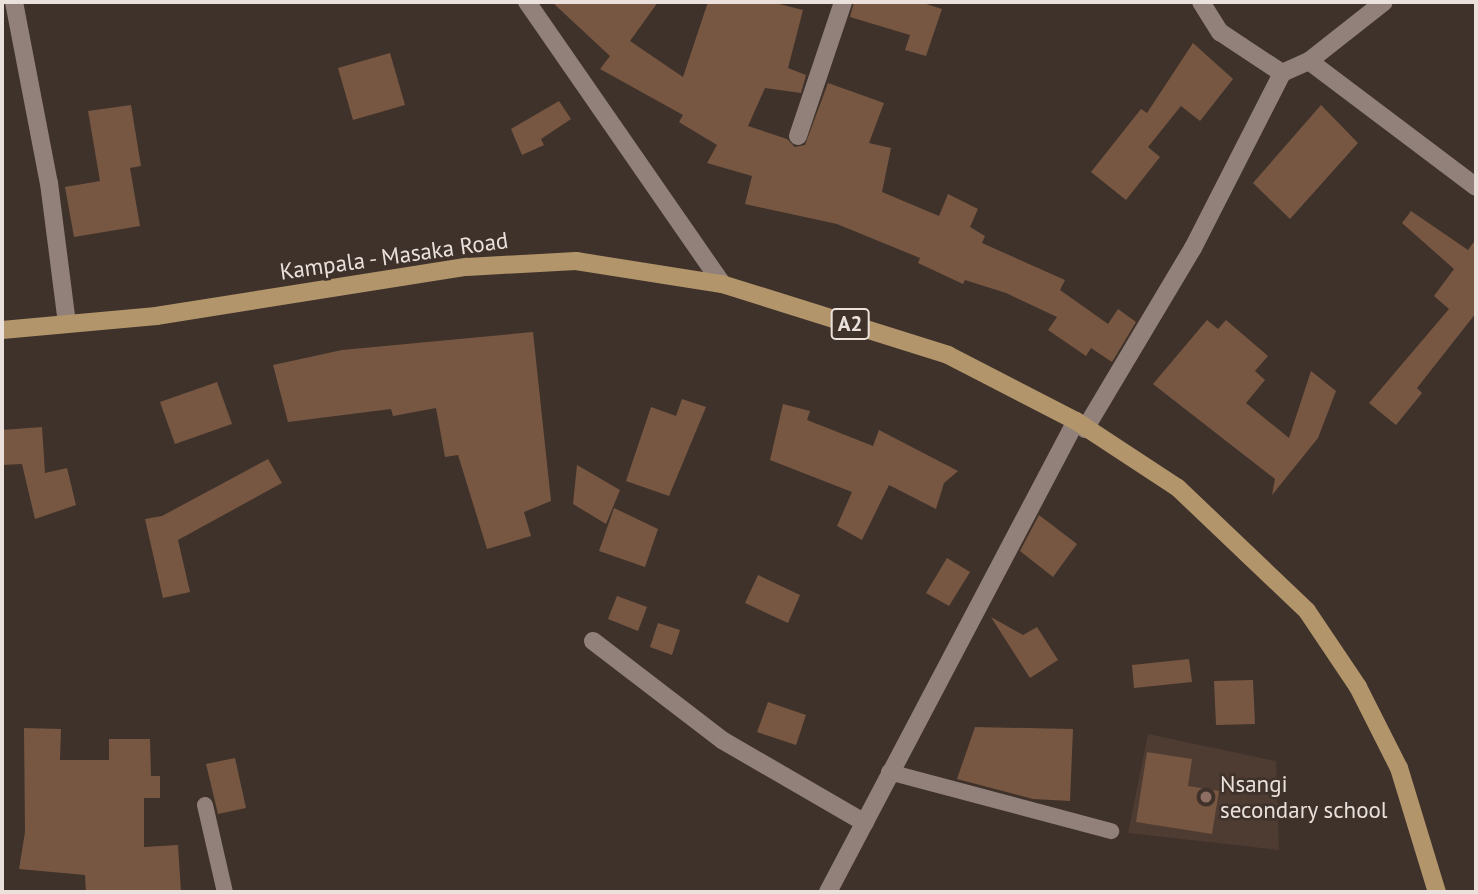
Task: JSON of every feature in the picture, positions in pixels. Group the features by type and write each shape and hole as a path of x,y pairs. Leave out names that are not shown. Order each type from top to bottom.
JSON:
{"main road":[{"name":"Kampala - Masaka Road","path":"2,330 156,316 467,267 576,261 722,284 948,355 1080,425 1178,488 1307,611 1358,687 1399,768 1437,892"}],"street":[{"path":"14,2 49,183 67,323"},
{"path":"527,2 722,284"},
{"path":"798,136 843,2"},
{"path":"1201,2 1220,32 1282,73"},
{"path":"828,892 889,772 1080,425 1193,248 1282,73 1309,61 1384,2"},
{"path":"1309,61 1476,187"},
{"path":"593,641 722,740 865,823"}],"lane":[{"path":"889,772 1111,831"},
{"path":"205,805 225,892"}],"shaded area":[{"name":"Nsangi secondary school","path":"1148,734 1276,761 1279,850 1128,833"}],"building":[{"path":"552,2 658,2 630,41 683,77 708,2 771,2 803,10 788,68 806,75 801,93 765,88 748,126 787,139 795,147 805,145 828,83 884,103 869,143 891,148 882,192 939,216 948,194 978,209 970,227 985,236 982,243 1065,280 1060,290 1108,324 1118,309 1136,322 1112,362 1091,348 1086,356 1048,330 1057,317 1006,293 965,280 963,284 918,263 920,258 837,224 745,204 752,176 707,163 717,145 679,122 683,115 600,69 610,56"},
{"path":"854,2 920,2 942,9 926,56 905,50 910,35 850,17"},
{"path":"1193,43 1233,79 1200,121 1181,106 1148,147 1160,157 1126,200 1091,172 1141,109 1147,113"},
{"path":"390,53 405,105 353,120 338,68"},
{"path":"559,101 571,119 541,139 544,145 522,155 511,129"},
{"path":"131,105 141,166 130,168 140,226 74,237 65,187 100,181 88,111"},
{"path":"1321,105 1358,143 1290,219 1253,183"},
{"path":"1411,211 1468,250 1476,239 1476,313 1417,388 1422,393 1396,425 1369,403 1449,309 1434,296 1454,269 1402,223"},
{"path":"1207,320 1218,329 1226,320 1268,356 1255,371 1265,380 1246,403 1289,438 1311,371 1336,391 1318,438 1272,495 1275,479 1153,384"},
{"path":"533,332 551,501 524,512 531,536 487,549 458,455 445,457 436,408 393,416 391,409 288,422 273,365 342,350"},
{"path":"217,382 232,424 175,444 160,402"},
{"path":"682,399 706,407 669,496 626,481 651,407 676,416"},
{"path":"783,404 810,411 807,420 873,446 879,430 958,471 944,483 936,509 889,485 862,540 837,526 852,492 770,460"},
{"path":"42,427 45,473 67,468 76,505 35,519 22,464 2,465 2,430"},
{"path":"268,459 282,483 178,540 190,592 163,598 145,519 162,516"},
{"path":"577,465 620,490 606,524 573,504"},
{"path":"614,508 658,529 645,567 599,551"},
{"path":"1039,515 1077,544 1053,577 1020,551"},
{"path":"947,558 970,572 949,606 926,593"},
{"path":"758,575 800,595 788,623 745,603"},
{"path":"617,596 647,607 638,631 608,619"},
{"path":"991,617 1023,635 1037,627 1058,660 1030,678"},
{"path":"658,623 680,630 672,655 650,647"},
{"path":"1189,659 1192,682 1134,688 1132,665"},
{"path":"1253,680 1255,724 1216,725 1214,681"},
{"path":"768,702 806,715 796,745 757,732"},
{"path":"975,727 1073,729 1070,801 1033,799 957,779"},
{"path":"24,728 61,729 60,760 109,760 109,739 150,739 151,776 160,776 160,798 144,798 144,847 178,845 181,892 86,892 85,875 19,869 25,832"},
{"path":"1147,752 1192,759 1188,786 1219,791 1212,834 1136,822"},
{"path":"235,758 246,808 218,814 206,764"}],"place":[{"name":"Nsangi secondary school","path":"1206,797"}]}
